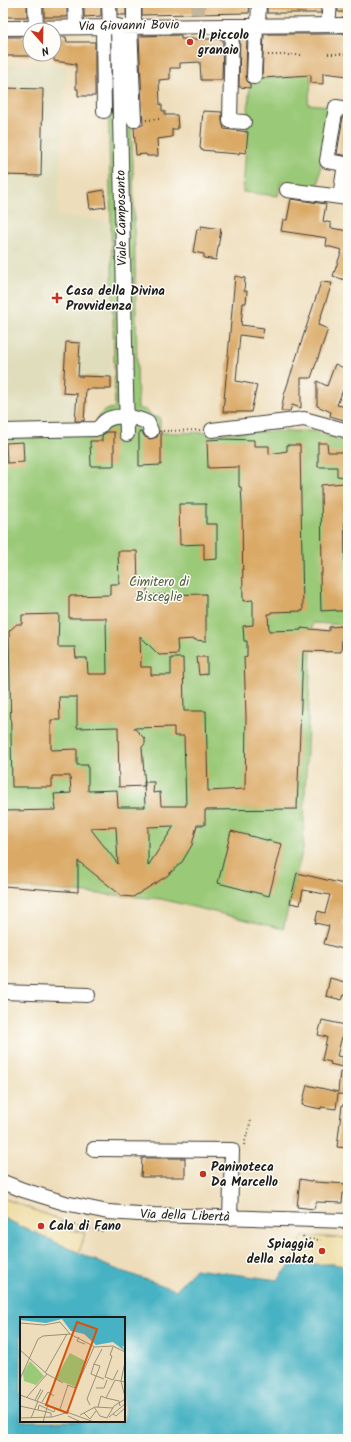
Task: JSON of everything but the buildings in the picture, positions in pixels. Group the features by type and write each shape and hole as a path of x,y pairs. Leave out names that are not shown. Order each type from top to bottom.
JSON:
{"street":[{"path":"35,3 36,22"},
{"path":"75,3 76,27"},
{"path":"109,3 119,26 134,120"},
{"path":"104,111 119,26 134,3"},
{"path":"254,77 259,3"},
{"path":"328,25 330,3"},
{"name":"Via Giovanni Bovio","path":"62,27 119,26 198,20 232,26 348,25"},
{"name":"Viale Camposanto","path":"119,26 127,434"},
{"path":"232,26 230,121 244,122"},
{"name":"Via Giovanni Bovio","path":"3,28 22,28"},
{"path":"287,190 344,198 345,164 327,161 336,107 348,109"},
{"path":"3,431 95,429 99,428 105,421 112,418 134,417 148,423 156,431"},
{"path":"212,430 304,419 348,431"},
{"path":"3,992 88,995"},
{"path":"94,1149 232,1150 230,1218"},
{"name":"Via della Libertà","path":"3,1182 65,1203 108,1212 230,1218 348,1221"}],"path":[{"path":"328,54 348,54"},
{"path":"255,56 302,55"},
{"path":"156,431 212,430"},
{"path":"62,1224 102,1231 108,1212"},
{"path":"303,1236 304,1239 321,1240"}],"shaded area":[{"name":"Casa della Divina Provvidenza","path":"3,64 66,66 57,216 109,221 111,377 78,376 75,421 3,425"}],"green space":[{"name":"Cimitero di Bisceglie","path":"127,49 133,166 138,408 145,410 154,417 160,417 160,428 155,429 155,433 313,431 348,442 348,625 312,623 303,848 283,929 161,899 3,886 3,436 95,424 98,417 102,413 115,408 107,50"},
{"path":"310,74 311,83 308,104 328,106 318,188 281,182 278,196 243,192 250,80"}],"sand":[{"name":"Cala di Fano","path":"3,1198 63,1221 61,1228 85,1233 79,1253 3,1218"},
{"name":"Spiaggia della salata","path":"303,1236 348,1238 348,1267 333,1264 290,1265"}],"water":[{"path":"3,1218 110,1267 176,1290 195,1269 278,1280 290,1265 333,1264 348,1267 348,1439 3,1439"}],"tunnel":[{"path":"198,3 198,14"}],"place":[{"name":"Il piccolo granaio","path":"190,42"},
{"name":"Casa della Divina Provvidenza","path":"57,298"},
{"name":"Paninoteca Da Marcello","path":"203,1174"},
{"name":"Cala di Fano","path":"41,1226"},
{"name":"Spiaggia della salata","path":"322,1251"}]}
